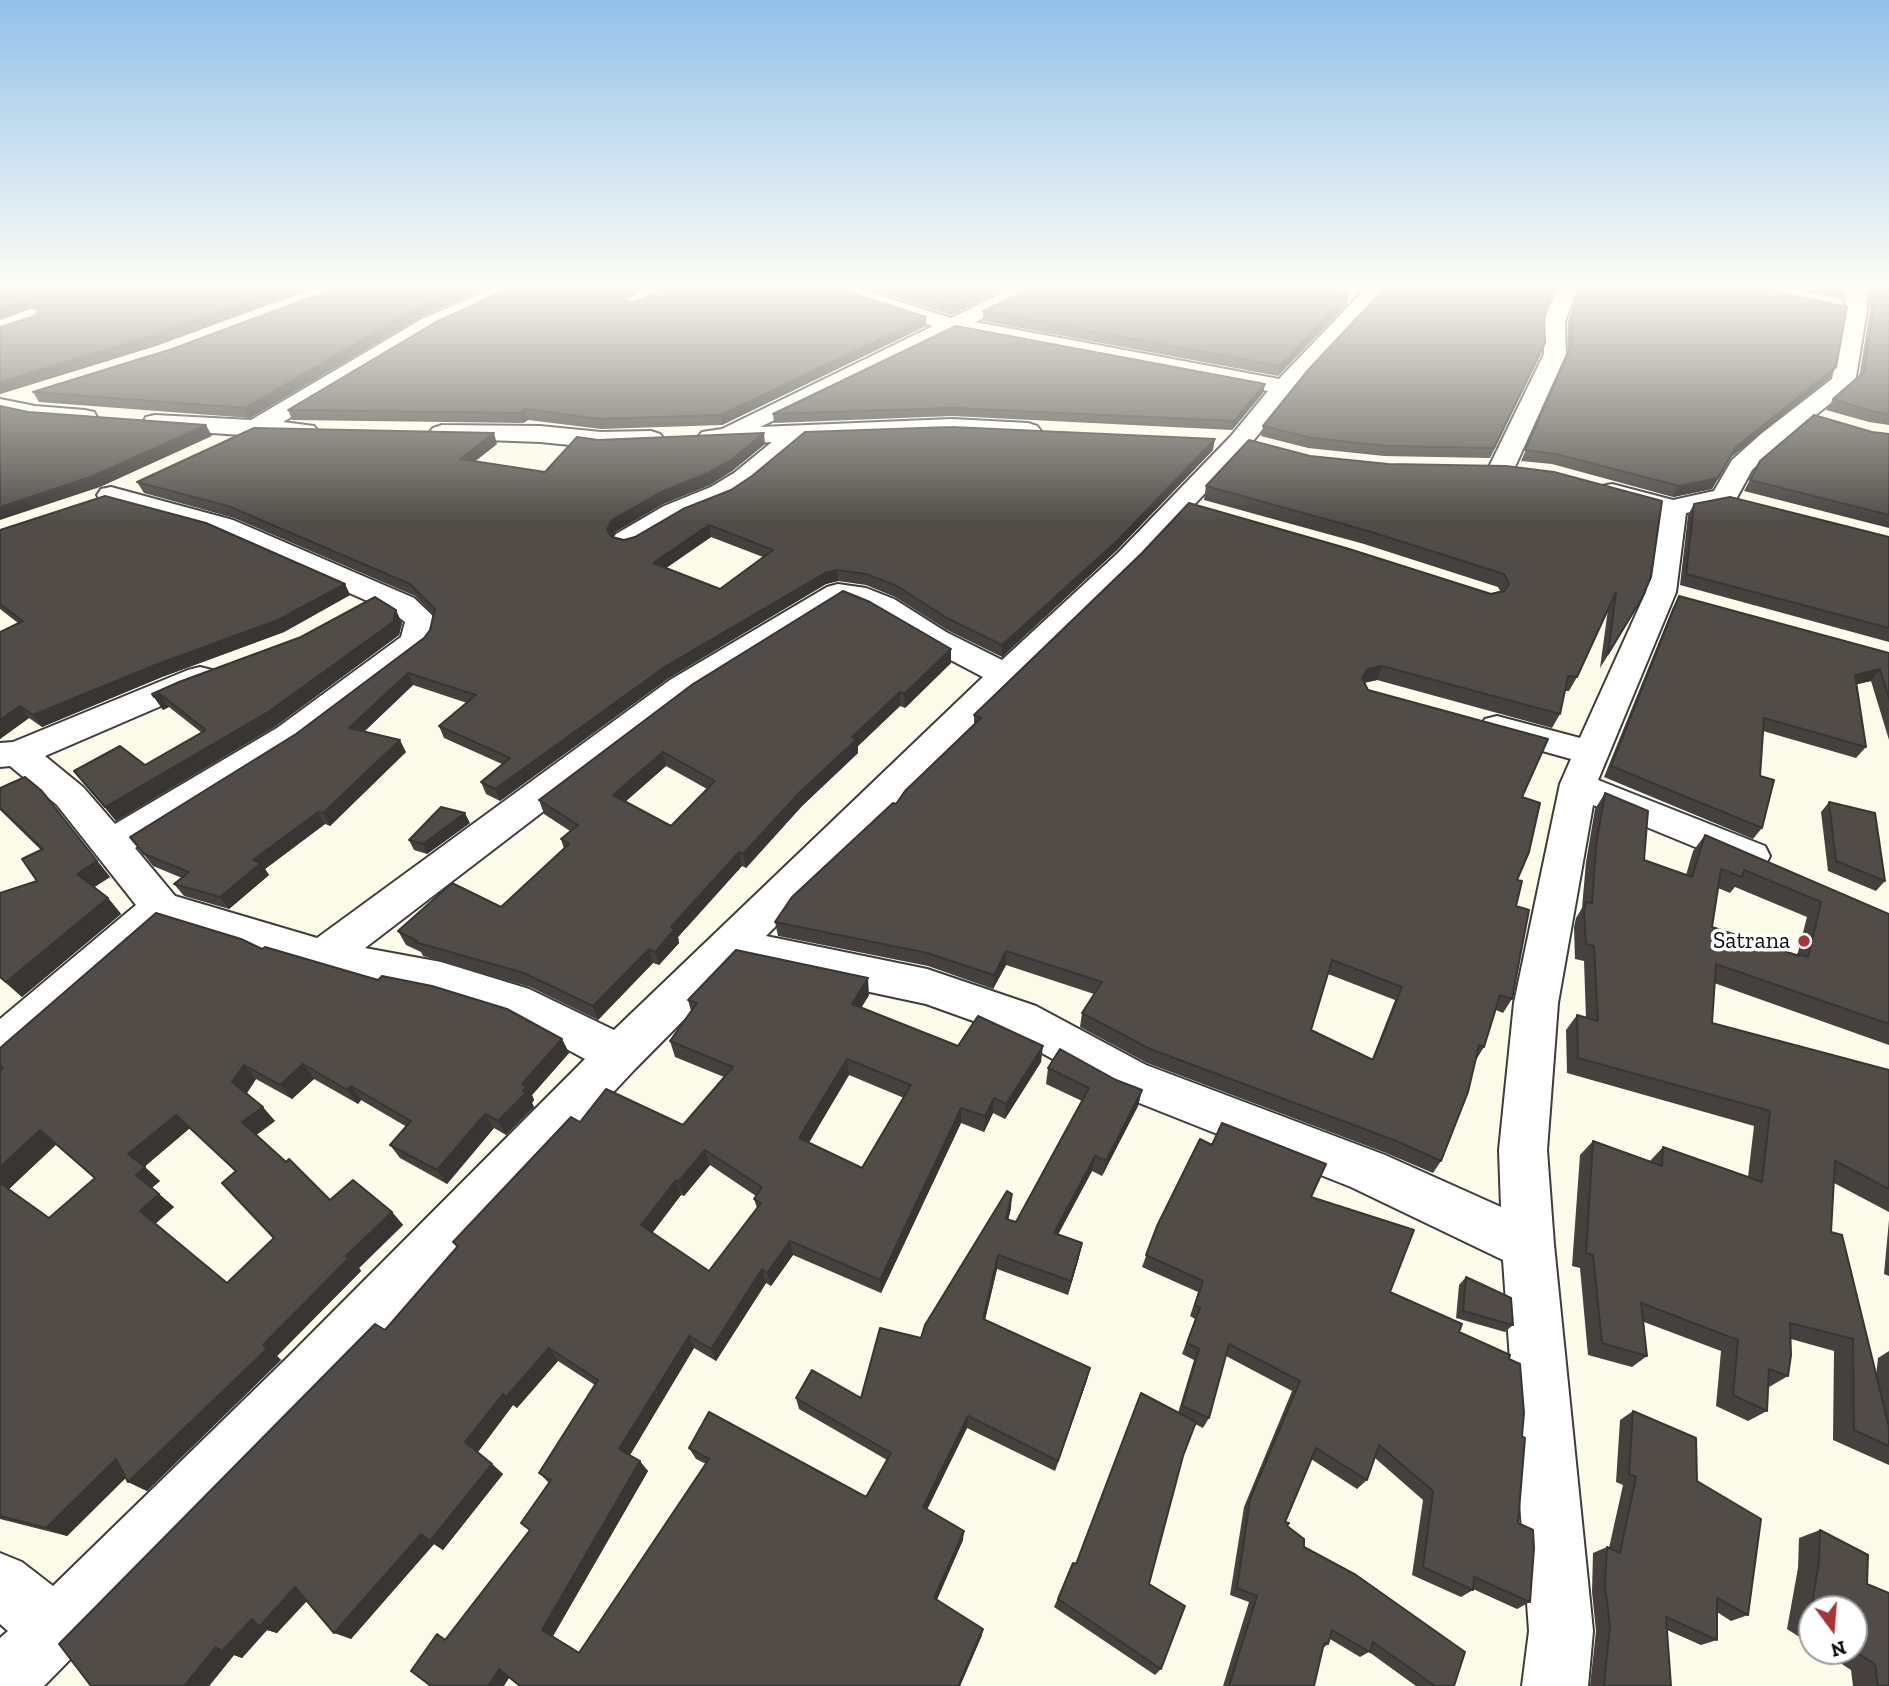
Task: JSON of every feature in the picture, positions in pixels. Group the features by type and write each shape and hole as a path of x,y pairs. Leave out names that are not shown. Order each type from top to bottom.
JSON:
{"street":[{"path":"208,450 257,428 361,366"},
{"path":"720,437 865,366"},
{"path":"1171,366 1284,387"},
{"path":"0,1684 307,1378 619,1055 1006,675 1128,559 1193,508 1240,443 1302,366"},
{"path":"1501,470 1550,366"},
{"path":"1590,486 1673,508 1736,500 1741,466 1770,439 1816,417 1843,382 1844,366"},
{"path":"0,405 39,392"},
{"path":"0,405 35,413 108,419"},
{"path":"135,421 329,431"},
{"path":"412,432 540,434 601,440 952,427 1050,432"},
{"path":"626,540 674,512 721,493 743,479 797,434"},
{"path":"112,844 289,736 416,641 421,620 403,605 223,526 98,499 147,478"},
{"path":"1555,1686 1561,1631 1528,1244 1523,1150 1536,1003 1585,769 1674,596 1673,508"},
{"path":"323,957 682,688 838,593 855,594 883,606 935,639 1006,675"},
{"path":"348,612 379,595"},
{"path":"9,755 223,668"},
{"path":"1465,719 1585,769 1783,871"},
{"path":"9,755 71,796 161,907 323,957 441,980 529,1007 619,1055"},
{"path":"0,1046 161,907"},
{"path":"733,946 927,987 1020,1019 1130,1079 1368,1171 1528,1244"},
{"path":"0,1584 55,1628"}],"building":[{"path":"0,366 53,366 0,382"},
{"path":"118,366 317,366 245,408 33,392"},
{"path":"363,366 824,366 721,415 599,419 525,409 520,413 288,410"},
{"path":"873,366 1167,366 1265,384 1234,421 952,408 773,414"},
{"path":"1312,366 1534,366 1494,448 1387,446 1311,438 1263,426"},
{"path":"1563,366 1836,366 1736,447 1718,478 1679,486 1556,454 1525,450"},
{"path":"1865,366 1889,366 1889,414 1833,399 1864,372"},
{"path":"0,406 28,412 206,425 93,476 0,507"},
{"path":"1814,415 1872,432 1889,434 1889,515 1750,480 1760,461"},
{"path":"952,427 1215,439 1118,540 1002,645 947,618 895,585 866,574 837,570 825,573 666,666 495,789 481,782 510,758 439,726 476,695 408,673 349,728 400,740 323,813 318,812 253,860 261,863 220,897 174,884 189,872 144,854 130,837 296,734 424,638 430,630 435,609 410,584 228,506 137,482 254,428 494,433 460,459 545,472 577,437 598,440 764,433 731,460 708,473 661,492 612,520 607,530 612,537 624,540 635,537 683,509 731,490 805,432","holes":["709,525 773,550 720,589 653,563"]},
{"path":"1249,440 1310,456 1388,464 1506,466 1554,472 1662,501 1651,577 1642,598 1608,654 1616,592 1577,677 1568,676 1560,714 1382,666 1368,669 1362,678 1368,690 1548,739 1522,797 1540,803 1529,852 1517,880 1522,881 1516,906 1529,910 1512,999 1500,995 1484,1047 1479,1045 1468,1092 1441,1161 1394,1140 1150,1049 1082,1013 1102,982 1006,951 994,975 927,953 775,922 792,897 893,803 896,804 905,791 981,718 974,715 1142,553 1189,503 1346,548 1491,594 1504,591 1509,584 1504,574 1368,531 1206,486","holes":["1332,960 1402,987 1373,1060 1311,1030"]},
{"path":"105,496 206,523 345,584 278,620 155,665 33,715 20,706 0,720 0,632 23,621 0,604 0,530"},
{"path":"1730,497 1889,537 1889,628 1686,574 1694,504"},
{"path":"843,591 870,602 951,649 904,694 900,692 852,737 857,739 800,792 743,854 739,852 671,927 675,929 655,952 649,949 593,1006 524,973 415,942 417,941 398,931 452,883 501,907 569,844 561,839 578,825 539,800 693,684","holes":["663,752 715,781 671,826 613,795"]},
{"path":"1679,596 1889,653 1889,699 1880,669 1855,675 1866,747 1764,718 1760,776 1774,780 1762,828 1611,766"},
{"path":"375,597 396,610 393,622 268,712 105,807 74,771 120,746 145,765 206,730 160,694 154,697 152,694 301,637"},
{"path":"25,777 42,791 97,861 77,874 108,898 6,982 0,977 0,893 37,881 22,859 43,849 0,808 0,788"},
{"path":"1605,793 1648,811 1644,860 1692,877 1705,835 1889,914 1889,1024 1716,964 1712,1023 1889,1070 1889,1189 1835,1161 1831,1232 1842,1235 1889,1427 1889,1446 1854,1430 1853,1339 1790,1323 1791,1355 1788,1376 1769,1369 1767,1411 1733,1395 1738,1340 1641,1303 1647,1356 1602,1343 1593,1255 1586,1253 1593,1141 1662,1166 1663,1147 1762,1182 1770,1111 1578,1058 1577,1015 1598,1021 1594,946 1586,944 1584,911 1586,902 1592,903 1596,846","holes":["1721,869 1742,877 1744,870 1821,902 1808,957 1712,927"]},
{"path":"1829,802 1875,813 1885,881 1836,861"},
{"path":"441,807 465,813 423,844 409,840"},
{"path":"156,913 241,939 262,949 265,947 378,980 382,976 432,986 507,1009 562,1039 522,1084 527,1086 523,1091 526,1093 498,1121 485,1114 437,1170 390,1145 411,1121 351,1086 347,1090 303,1064 280,1085 244,1065 232,1082 263,1107 242,1122 286,1162 289,1159 330,1200 353,1180 392,1212 346,1256 349,1258 263,1345 267,1349 128,1482 116,1459 46,1528 0,1516 0,1183 49,1218 95,1178 40,1130 0,1167 0,1071 3,1068 0,1066 0,1048","holes":["176,1115 236,1171 222,1183 274,1238 227,1283 140,1211 159,1194 136,1175 145,1167 128,1154"]},
{"path":"736,950 868,978 852,1004 958,1046 978,1016 1043,1046 1006,1104 994,1098 985,1116 961,1108 880,1280 790,1241 767,1273 762,1269 711,1349 689,1336 619,1449 640,1461 542,1630 579,1653 709,1459 689,1448 709,1412 866,1497 891,1453 796,1398 812,1370 861,1398 880,1328 921,1338 925,1325 1007,1191 1012,1194 1006,1219 1016,1222 1089,1088 1048,1068 1060,1049 1116,1080 1142,1090 1106,1161 1095,1156 1054,1233 1082,1243 1071,1281 998,1255 983,1319 1090,1368 1058,1461 968,1416 923,1507 964,1531 934,1598 983,1629 958,1686 520,1686 499,1669 488,1686 431,1686 411,1671 437,1634 445,1640 530,1530 521,1523 551,1480 539,1473 598,1380 549,1348 506,1397 503,1394 465,1442 492,1464 430,1541 421,1534 334,1633 295,1587 259,1627 252,1619 222,1651 216,1647 184,1686 91,1686 59,1644 375,1324 385,1330 458,1246 453,1242 571,1117 580,1122 606,1089 683,1125 733,1067 670,1041 697,1003 688,1000","holes":["847,1059 911,1085 862,1168 799,1138","705,1150 762,1187 754,1199 761,1203 709,1271 641,1225 676,1180 678,1182"]},
{"path":"1222,1123 1326,1164 1311,1197 1414,1230 1390,1292 1462,1324 1459,1332 1510,1355 1509,1359 1520,1364 1524,1413 1522,1436 1525,1438 1518,1523 1533,1530 1530,1602 1474,1577 1473,1590 1423,1567 1433,1491 1379,1445 1367,1480 1316,1448 1285,1522 1304,1539 1304,1547 1356,1575 1465,1652 1454,1686 1435,1686 1373,1642 1370,1652 1332,1630 1328,1644 1324,1643 1314,1686 1229,1686 1257,1596 1237,1588 1250,1499 1300,1381 1229,1344 1209,1418 1182,1406 1199,1349 1187,1343 1200,1308 1195,1305 1203,1281 1146,1255 1157,1226 1200,1139 1212,1145"},
{"path":"1466,1277 1511,1298 1513,1325 1463,1311"},
{"path":"1141,1393 1196,1422 1183,1456 1149,1584 1185,1606 1161,1669 1058,1599 1073,1563 1076,1564"},
{"path":"1633,1411 1696,1438 1697,1481 1761,1519 1748,1615 1717,1598 1717,1640 1666,1617 1671,1686 1604,1684 1610,1626 1605,1586 1607,1547 1620,1553 1636,1477 1629,1474"},
{"path":"1820,1530 1868,1555 1867,1584 1889,1593 1889,1686 1878,1686 1875,1664 1868,1660 1868,1595 1814,1595"}],"place":[{"name":"Satrana","path":"1804,941"}]}
